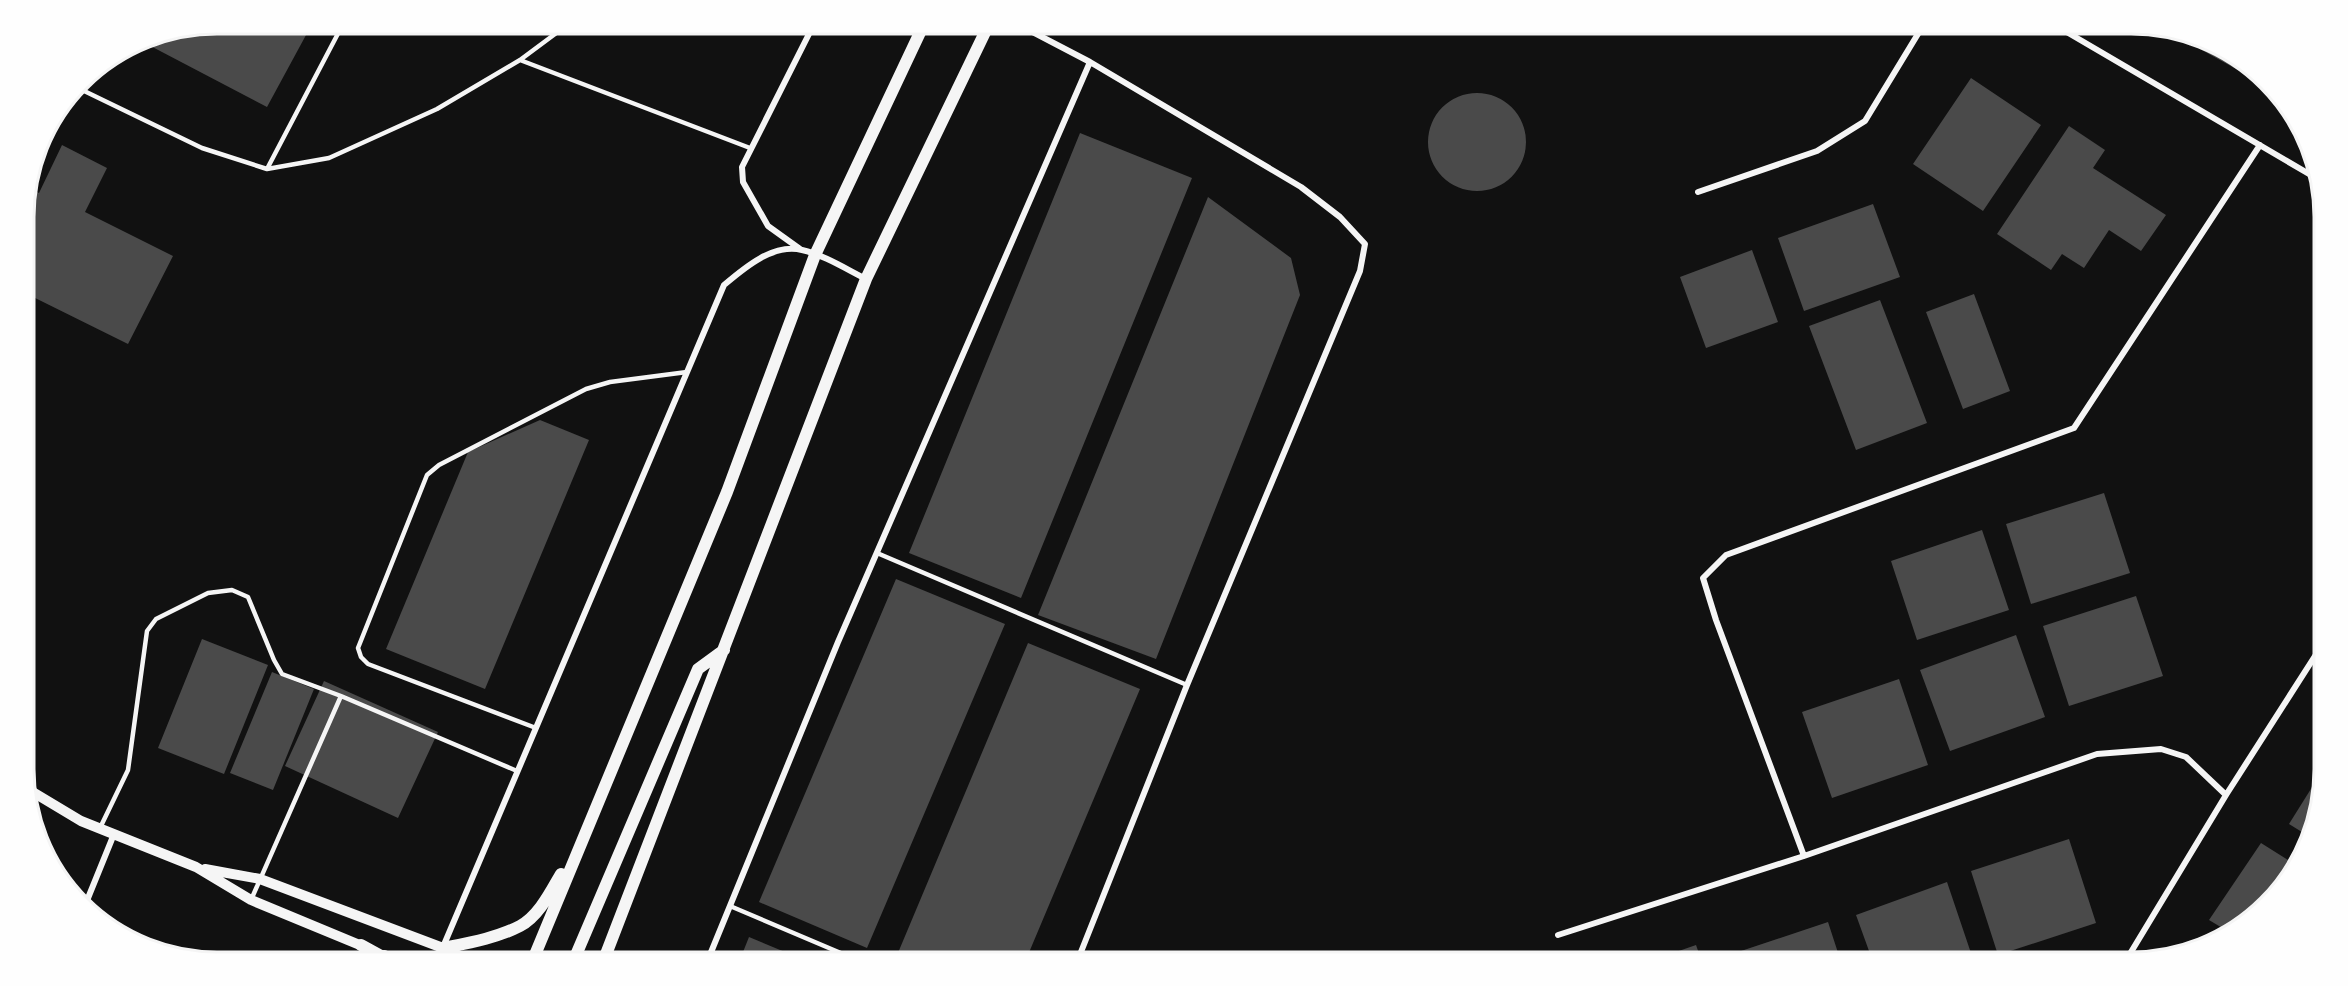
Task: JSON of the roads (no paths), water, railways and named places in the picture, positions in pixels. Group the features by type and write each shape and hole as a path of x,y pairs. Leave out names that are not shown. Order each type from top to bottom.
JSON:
{"main road":[{"path":"536,952 727,492 815,255 919,34"},
{"path":"607,952 866,279 984,34"},
{"path":"577,952 698,669 725,649"},
{"path":"443,948 488,938 522,925 546,901 586,831"},
{"path":"361,945 374,952"}],"street":[{"path":"809,34 750,148 742,167 743,182 768,226 801,249 866,279"},
{"path":"1036,34 1090,62 1301,187 1340,217 1365,244 1360,271 1187,685 1081,952"},
{"path":"1698,192 1816,151 1865,121 1918,34"},
{"path":"2070,34 2308,173"},
{"path":"711,952 878,553 1090,62"},
{"path":"1804,856 1716,620 1703,578 1726,555 2074,428 2260,145"},
{"path":"443,948 724,285 744,267 766,256 785,250 801,249"},
{"path":"2132,951 2226,795 2314,658"},
{"path":"1558,935 1804,856 2097,754 2161,749 2186,757 2226,795"},
{"path":"37,795 69,815 196,867 251,900 378,952"},
{"path":"88,898 114,834"},
{"path":"196,867 260,879 451,952"}],"lane":[{"path":"267,168 338,34"},
{"path":"85,92 202,148 267,168 329,158 437,109 520,60 555,34"},
{"path":"520,60 750,148"},
{"path":"536,728 368,664 361,657 358,648 427,476 439,465 586,389 610,382 687,372"},
{"path":"878,553 1187,685"},
{"path":"100,828 128,770 147,631 156,619 208,593 232,590 248,597 282,674 341,696 517,771"},
{"path":"251,900 341,696"},
{"path":"730,906 838,952"}]}
